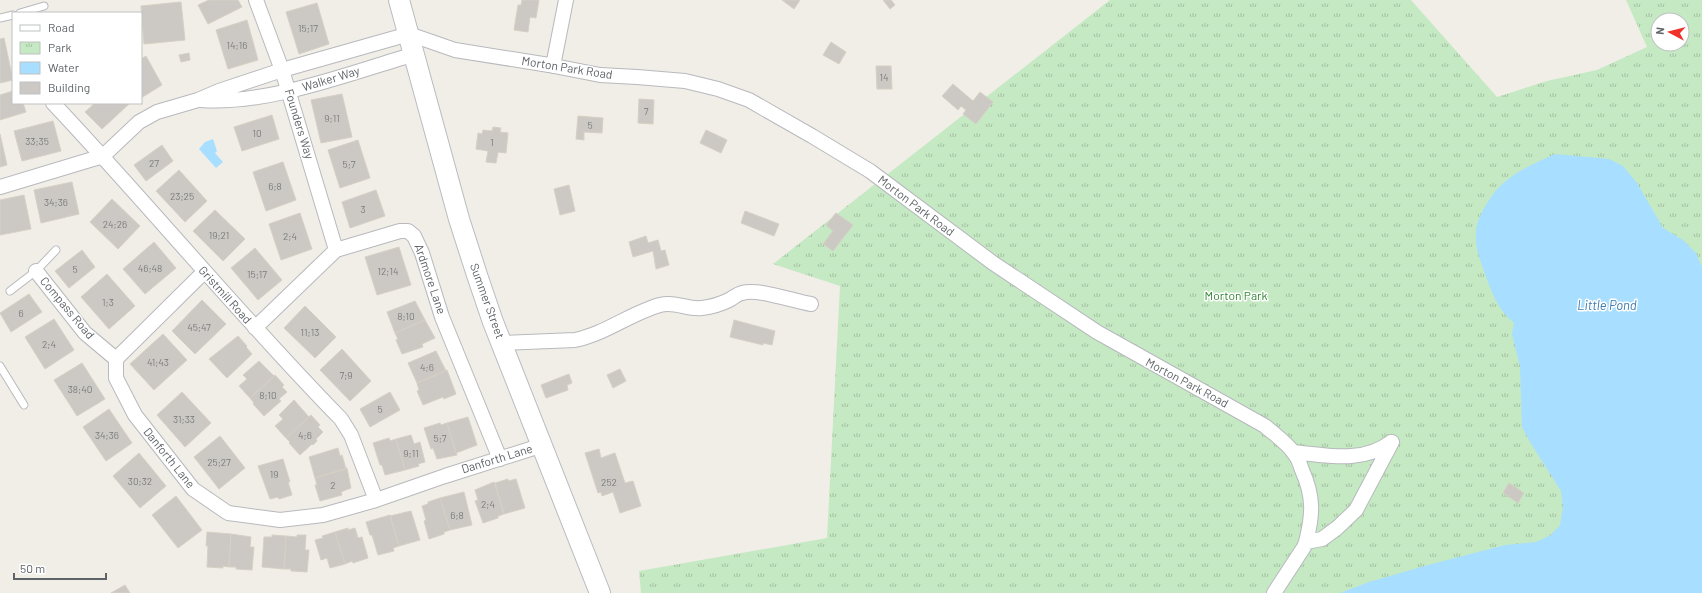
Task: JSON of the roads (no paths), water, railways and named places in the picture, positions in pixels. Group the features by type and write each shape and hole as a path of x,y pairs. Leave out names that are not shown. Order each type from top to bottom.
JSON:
{"main road":[{"name":"Summer Street","path":"400,0 461,224 502,343 600,593"}],"street":[{"name":"Founders Way","path":"256,0 282,70 336,250"},
{"path":"553,66 566,0"},
{"name":"Walker Way","path":"0,187 102,156 139,122 157,112 198,100 219,91 282,70 410,34"},
{"name":"Morton Park Road","path":"410,34 454,50 600,75 637,76 685,81 718,89 749,100 870,171 993,263 1097,332 1196,389 1240,411 1265,426 1297,456 1311,493 1310,520 1304,548 1274,593"},
{"name":"Walker Way","path":"198,100 221,102 289,92 415,54"},
{"name":"Gristmill Road","path":"54,104 255,328 341,419 352,435 376,500"},
{"name":"Ardmore Lane","path":"255,328 336,250 400,231 408,231 414,236 422,253 445,324 500,459"},
{"name":"Compass Road","path":"36,271 85,333 116,359"},
{"path":"116,359 204,272"},
{"path":"502,343 575,340 586,337 636,314 661,305 676,304 701,308 715,306 741,293 754,292 795,302 811,304"},
{"name":"Danforth Lane","path":"116,359 116,378 135,415 193,489 228,513 280,520 323,515 376,500 445,476 543,445"},
{"path":"1293,452 1357,456 1374,453 1392,442 1356,510 1337,528 1322,539 1306,542"}],"lane":[{"path":"23,12 44,6"},
{"path":"0,18 12,15"},
{"path":"10,291 36,271 56,250"},
{"path":"0,366 24,405"}],"water":[{"path":"213,139 217,151 215,153 223,162 216,168 199,149 205,142"},
{"name":"Little Pond","path":"1555,154 1609,159 1623,166 1637,183 1663,228 1683,240 1696,253 1702,267 1702,593 1340,593 1369,582 1428,565 1505,545 1536,542 1551,535 1560,525 1563,507 1561,491 1522,427 1520,366 1512,334 1514,323 1503,312 1492,293 1478,254 1476,242 1477,225 1480,216 1492,195 1507,180 1525,168"}],"park label":[{"name":"Morton Park","path":"1236,296"}]}
